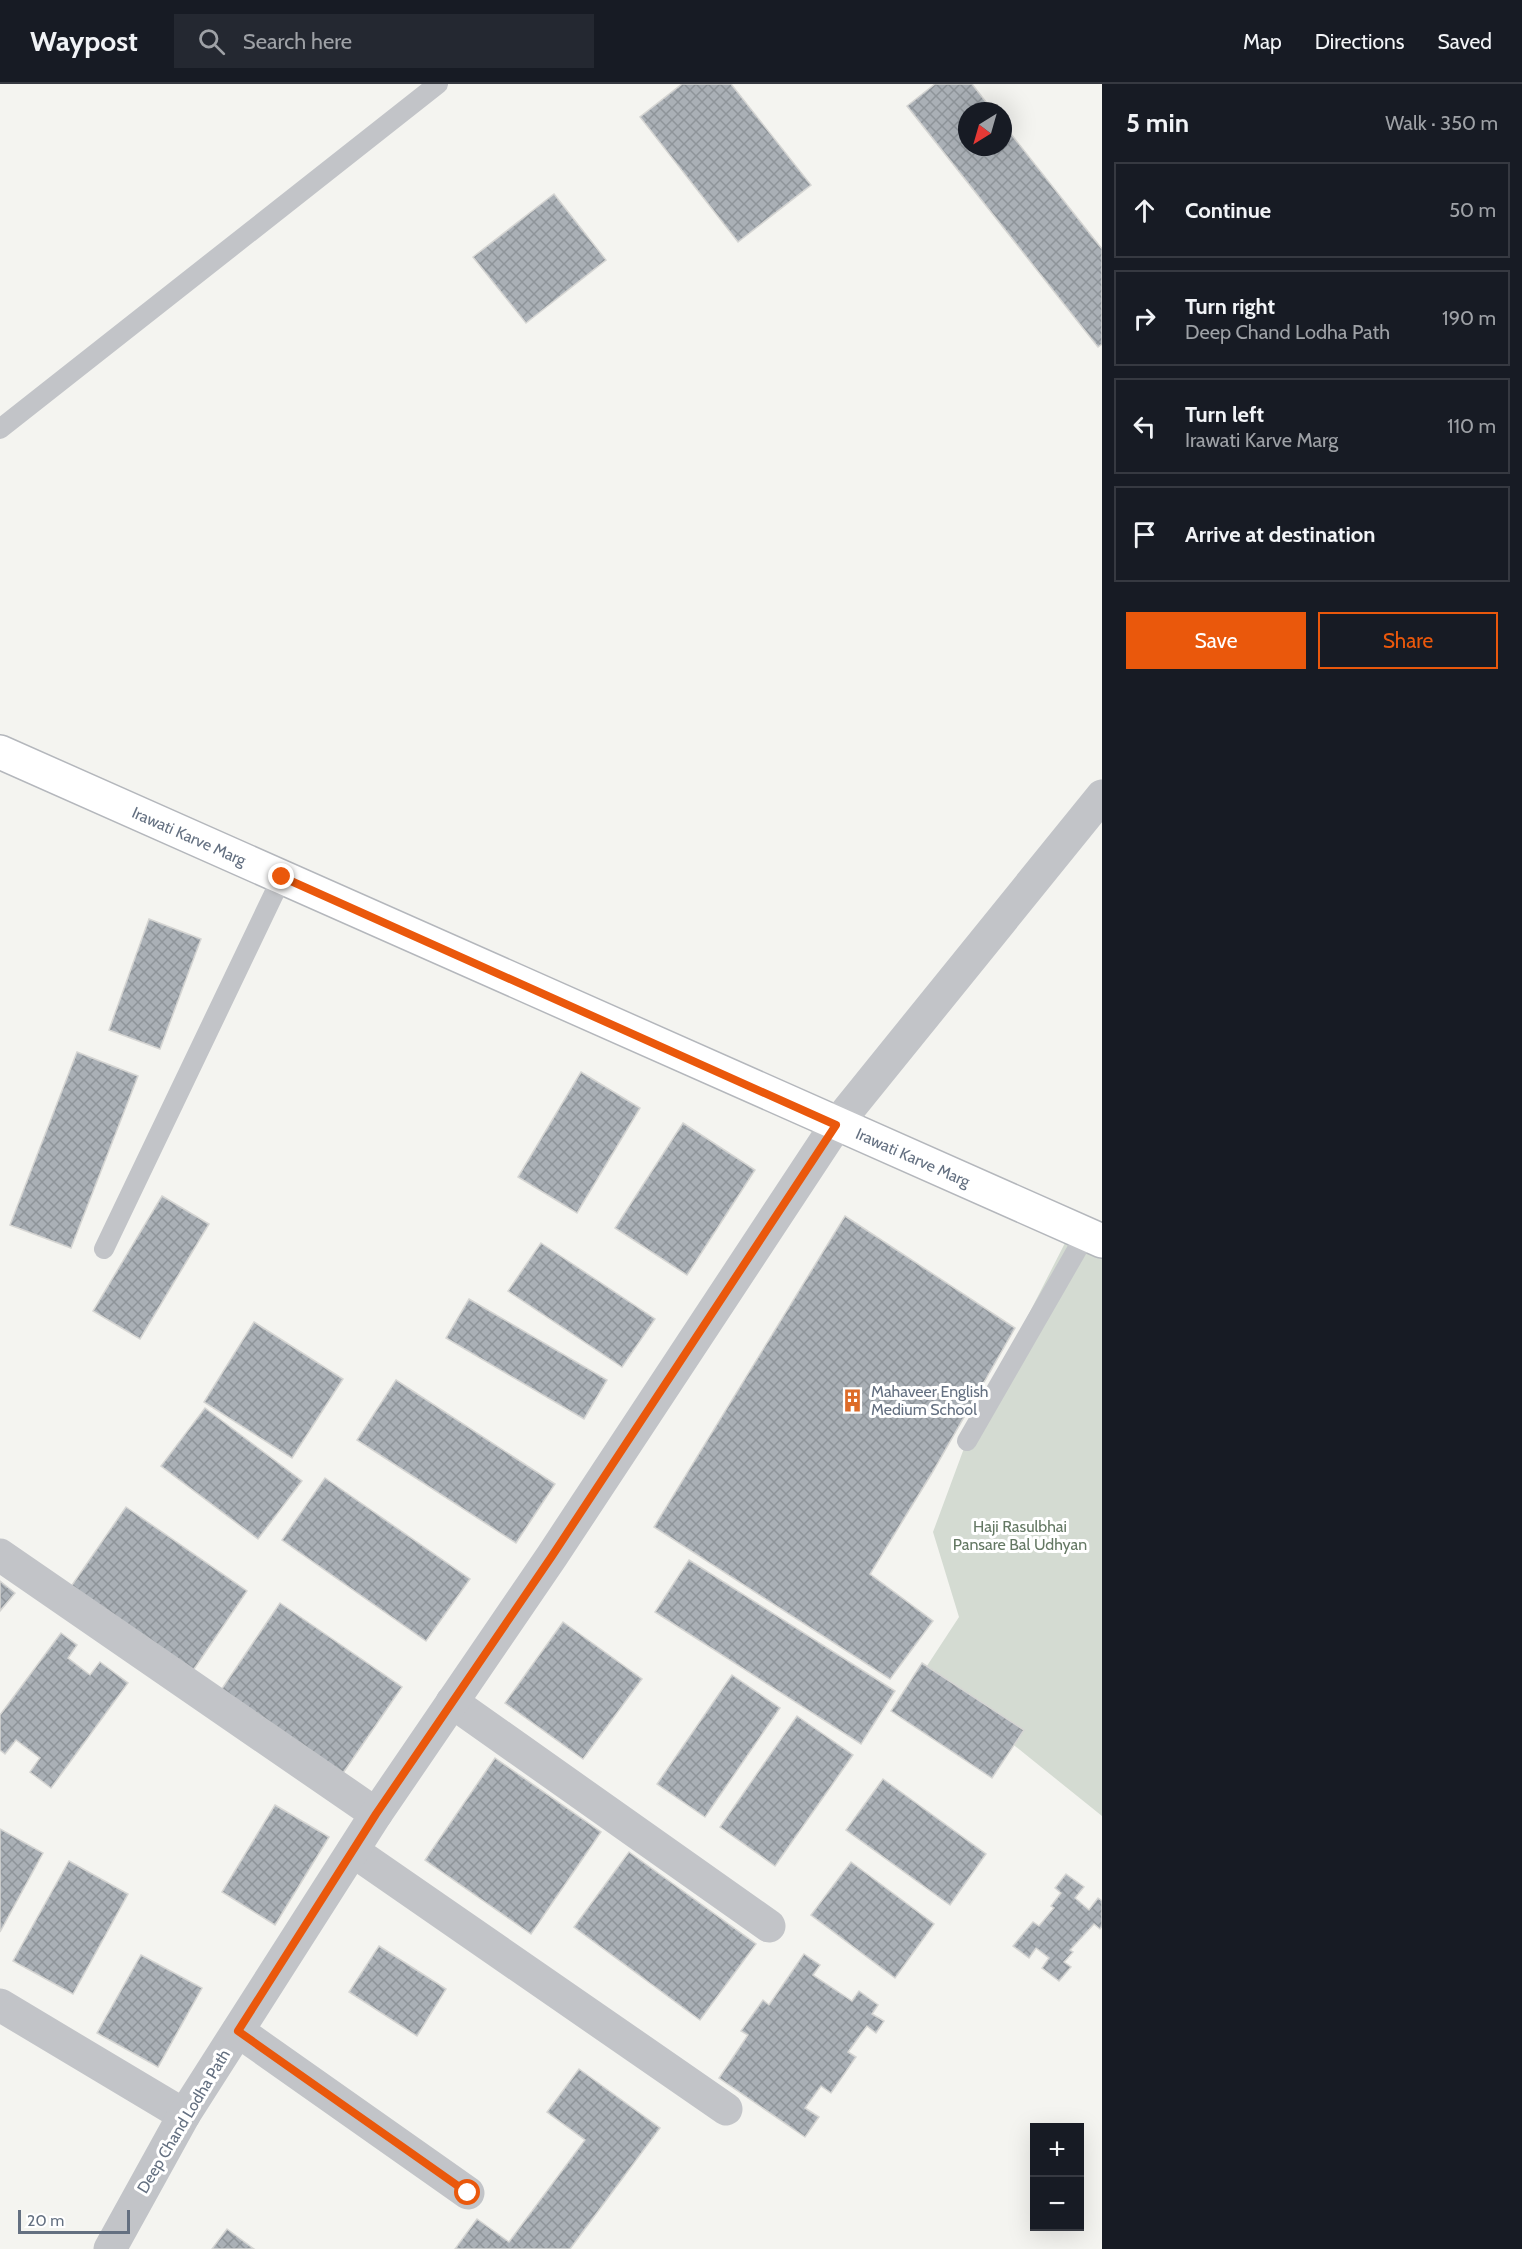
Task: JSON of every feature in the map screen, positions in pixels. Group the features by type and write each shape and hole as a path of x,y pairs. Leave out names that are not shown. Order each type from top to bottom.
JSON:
{"main road":[{"name":"Irawati Karve Marg","path":"0,752 1094,1238"}],"street":[{"name":"Deep Chand Lodha Path","path":"110,2249 184,2115 376,1814 552,1556 836,1125 1102,795"},
{"path":"0,1555 376,1814"},
{"path":"452,1702 769,1926"},
{"path":"353,1851 726,2109"},
{"path":"0,2004 184,2115"},
{"path":"238,2031 468,2193"}],"lane":[{"path":"0,429 438,84"},
{"path":"104,1249 282,877"},
{"path":"967,1441 1094,1238"}],"green space":[{"name":"Haji Rasulbhai Pansare Bal Udhyan","path":"1067,1239 1102,1255 1102,1816 923,1672 959,1617 933,1532 973,1424"}],"building":[{"path":"682,84 731,84 811,185 738,242 640,117"},
{"path":"935,84 972,84 986,102 958,102 958,156 1012,156 1012,135 1102,249 1102,344 1098,347 907,106"},
{"path":"554,194 606,260 526,323 473,257"},
{"path":"149,919 201,939 160,1049 109,1030"},
{"path":"77,1052 138,1076 71,1248 10,1225"},
{"path":"581,1072 640,1108 577,1213 518,1177"},
{"path":"683,1123 755,1170 687,1275 615,1228"},
{"path":"162,1196 209,1224 140,1339 93,1311"},
{"name":"Mahaveer English Medium School","path":"845,1216 1015,1328 932,1473 870,1574 933,1621 890,1679 654,1527"},
{"path":"541,1243 655,1319 622,1367 508,1291"},
{"path":"469,1299 607,1380 584,1419 446,1338"},
{"path":"254,1322 343,1379 292,1458 204,1402"},
{"path":"396,1380 555,1484 516,1543 357,1440"},
{"path":"205,1408 302,1481 258,1539 161,1466"},
{"path":"325,1478 470,1579 426,1641 282,1540"},
{"path":"126,1507 247,1591 192,1672 70,1588"},
{"path":"689,1560 895,1691 861,1744 655,1612"},
{"path":"0,1581 15,1593 0,1611"},
{"path":"280,1603 402,1687 341,1776 219,1693"},
{"path":"563,1622 642,1679 583,1759 505,1703"},
{"path":"61,1633 77,1645 68,1658 90,1675 100,1662 128,1683 51,1788 30,1772 40,1758 16,1740 5,1754 0,1750 0,1715"},
{"path":"922,1663 1024,1730 992,1778 891,1711"},
{"path":"732,1675 780,1708 705,1817 657,1784"},
{"path":"797,1716 853,1755 775,1866 720,1827"},
{"path":"495,1758 601,1832 531,1934 425,1860"},
{"path":"883,1779 986,1854 950,1905 846,1830"},
{"path":"275,1805 329,1837 275,1925 222,1892"},
{"path":"0,1829 43,1853 0,1932"},
{"path":"629,1852 756,1944 700,2020 574,1927"},
{"path":"69,1861 128,1894 73,1994 13,1961"},
{"path":"851,1862 934,1924 895,1978 811,1915"},
{"path":"1066,1874 1084,1887 1075,1898 1089,1910 1098,1898 1102,1901 1102,1926 1100,1929 1094,1924 1070,1950 1073,1952 1064,1962 1071,1967 1059,1981 1042,1968 1049,1958 1036,1948 1029,1958 1013,1946 1033,1922 1039,1926 1054,1908 1051,1906 1061,1893 1055,1888"},
{"path":"379,1946 446,1989 417,2036 349,1992"},
{"path":"804,1954 820,1965 813,1975 852,2001 859,1991 878,2005 872,2014 884,2021 876,2033 867,2026 848,2052 856,2057 831,2093 821,2086 805,2108 819,2117 805,2137 719,2078 748,2035 741,2031 763,2000 769,2005"},
{"path":"141,1955 202,1988 158,2067 97,2033"},
{"path":"579,2069 660,2128 570,2249 455,2249 477,2219 509,2242 585,2140 547,2112"},
{"path":"227,2229 254,2249 212,2249"}],"place":[{"name":"Mahaveer English Medium School","path":"853,1400"}],"route":[{"path":"282,877 836,1125 552,1556 376,1814 238,2031 468,2193"}]}
